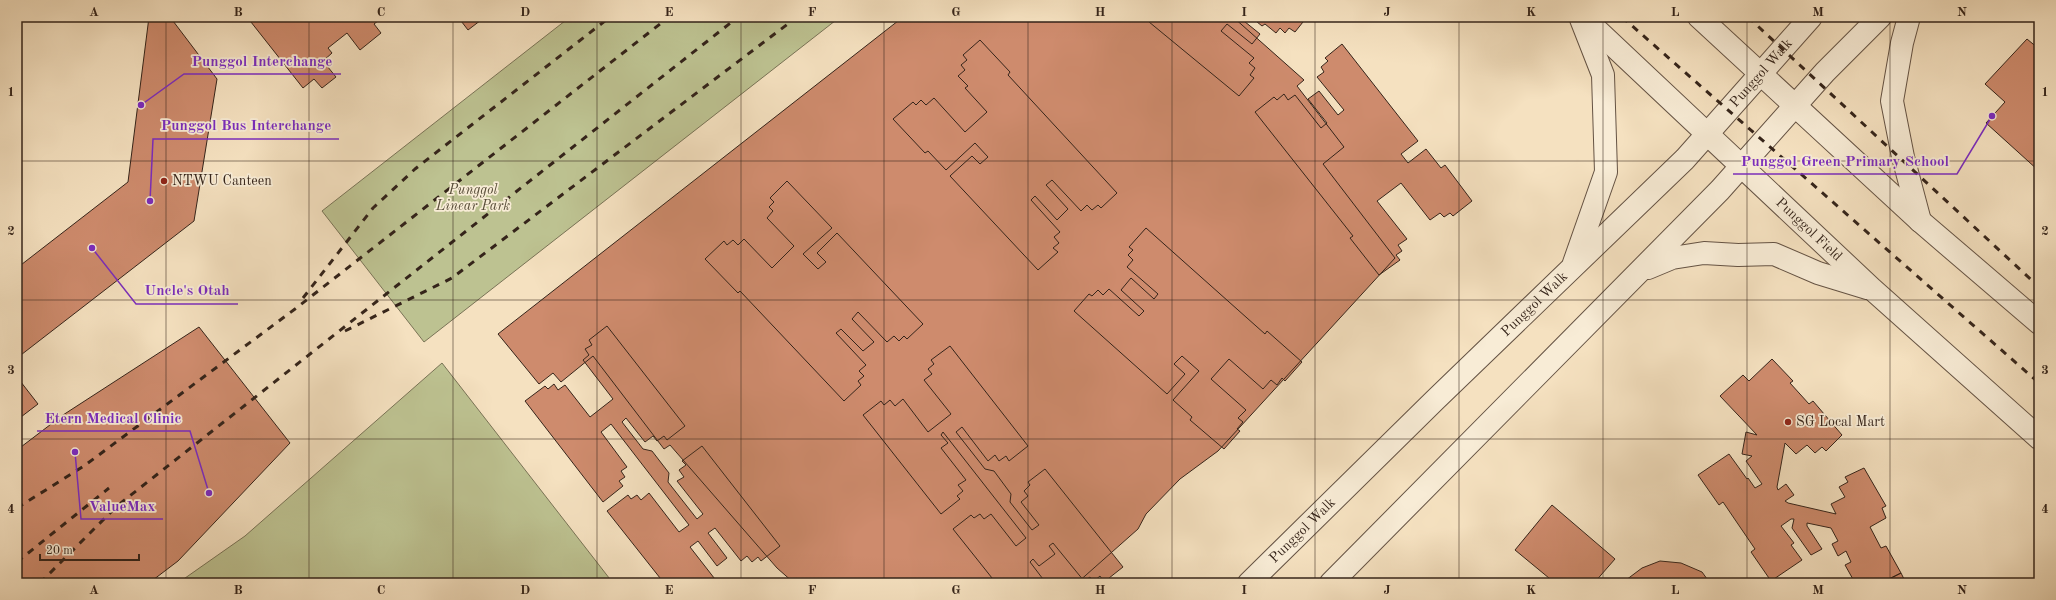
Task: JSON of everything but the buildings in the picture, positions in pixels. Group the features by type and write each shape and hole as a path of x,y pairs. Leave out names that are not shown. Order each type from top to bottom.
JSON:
{"street":[{"name":"Punggol Field","path":"1582,17 1707,134 1740,167 1872,289 2039,438"},
{"path":"1573,266 1606,172 1602,75 1582,17"},
{"path":"1699,17 1920,221 2039,323"},
{"name":"Punggol Walk","path":"1249,583 1573,266 1685,159 1811,17"},
{"path":"1331,583 1639,272 1740,167 1825,72 1880,17"},
{"path":"1909,17 1902,43 1892,101 1903,157 1920,221"},
{"path":"1639,272 1672,258 1704,253 1738,255 1774,254 1818,273 1872,289"}],"green space":[{"name":"Punggol Linear Park","path":"570,17 840,17 424,342 322,211"},
{"path":"442,363 613,583 178,583 245,536"}],"railway":[{"path":"303,298 373,208 415,169 610,17"},
{"path":"17,508 84,466 295,309 669,17"},
{"path":"40,583 117,506 738,17"},
{"path":"345,331 452,278 797,17"},
{"path":"1622,17 2039,383"},
{"path":"1748,17 2039,287"},
{"path":"17,562 109,488"}],"place":[{"name":"Punggol Interchange","path":"141,105"},
{"name":"Punggol Green Primary School","path":"1992,116"},
{"name":"NTWU Canteen","path":"164,181"},
{"name":"Punggol Bus Interchange","path":"150,201"},
{"name":"Uncle's Otah","path":"92,248"},
{"name":"SG Local Mart","path":"1788,422"},
{"name":"ValueMax","path":"75,452"},
{"name":"Etern Medical Clinic","path":"209,493"}]}
